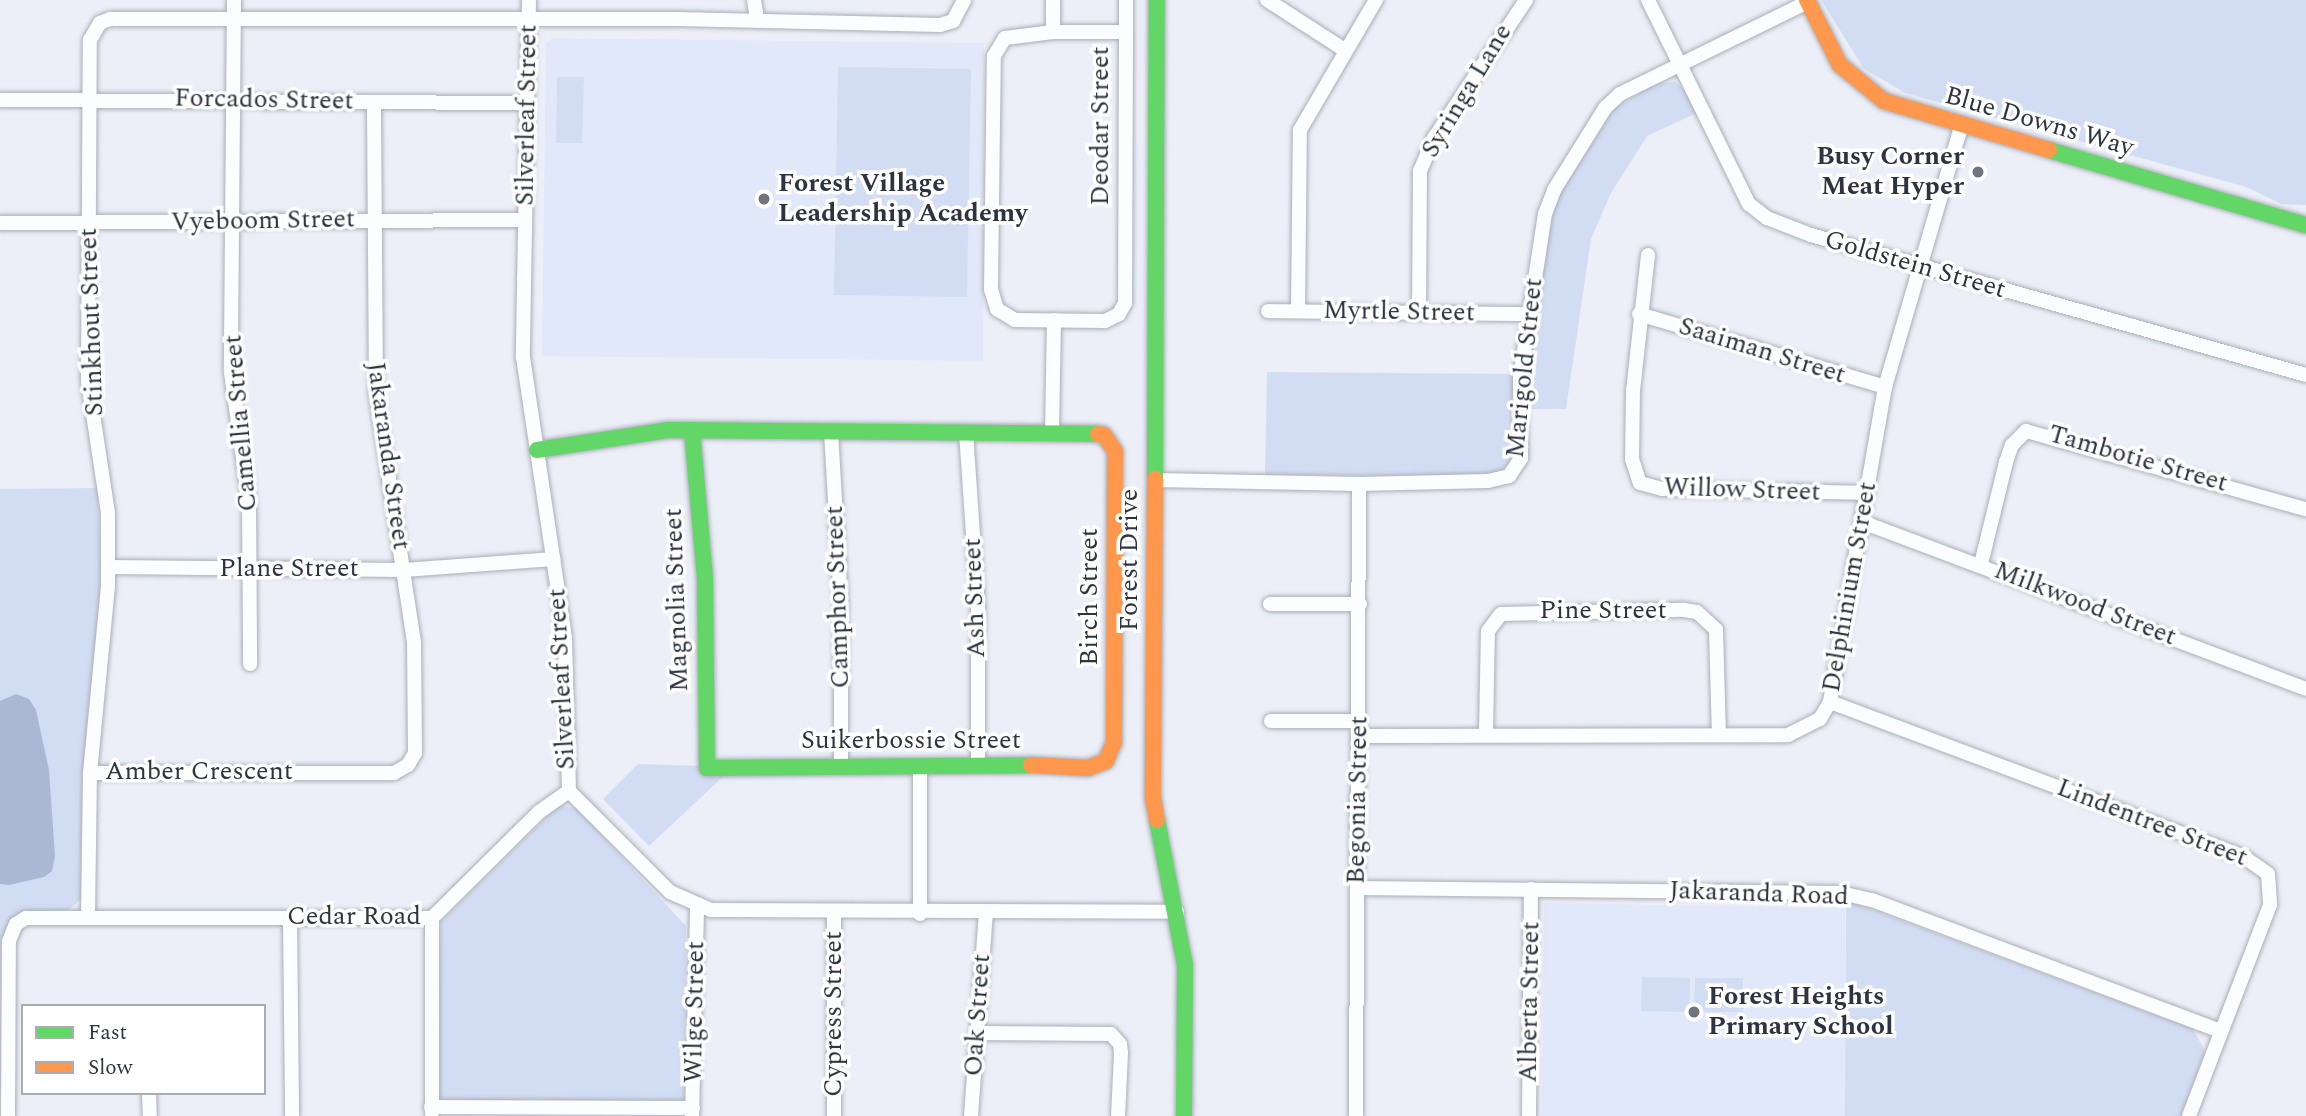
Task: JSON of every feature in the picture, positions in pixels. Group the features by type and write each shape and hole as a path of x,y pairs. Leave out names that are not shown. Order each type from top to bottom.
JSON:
{"street":[{"name":"Camellia Street","path":"234,0 231,372 249,502 250,664"},
{"name":"Silverleaf Street","path":"529,0 523,357 565,638 569,792 670,892 697,907 728,912 1177,912"},
{"path":"754,0 757,20"},
{"path":"1053,0 1053,32"},
{"path":"1126,0 1126,32"},
{"name":"Forest Drive","path":"1157,0 1153,798 1177,912 1185,965 1184,1116"},
{"path":"1267,0 1345,50"},
{"path":"1298,311 1299,135 1345,50 1376,0"},
{"name":"Syringa Lane","path":"1419,311 1420,171 1434,138 1525,0"},
{"name":"Goldstein Street","path":"1648,0 1749,204 1758,213 1811,235 2306,375"},
{"name":"Marigold Street","path":"1155,480 1359,484 1488,481 1509,476 1521,458 1520,377 1545,214 1554,190 1610,102 1807,1"},
{"name":"Blue Downs Way","path":"1807,1 1840,65 1861,86 1902,108 2306,225"},
{"path":"234,19 757,20 940,25 962,6"},
{"name":"Stinkhout Street","path":"90,772 107,626 108,567 108,513 88,381 89,222 86,160 92,30 110,19 234,19"},
{"name":"Deodar Street","path":"1053,32 1126,32 1125,303 1111,320 1015,320 997,309 991,289 994,56 1005,38 1053,32"},
{"name":"Forcados Street","path":"0,100 89,97 528,103"},
{"name":"Jakaranda Street","path":"374,102 376,393 414,642 415,753 408,765"},
{"name":"Delphinium Street","path":"1271,721 1359,729 1719,735 1797,733 1814,725 1830,702 1885,387 1962,124"},
{"name":"Vyeboom Street","path":"0,223 526,220"},
{"name":"Willow Street","path":"1648,255 1639,314 1632,459 1640,483 1662,489 1867,494"},
{"name":"Myrtle Street","path":"1269,312 1419,311 1529,314"},
{"name":"Saaiman Street","path":"1639,314 1885,387"},
{"path":"537,450 692,430 1052,433 1054,320"},
{"name":"Magnolia Street","path":"692,430 705,579 707,768"},
{"name":"Camphor Street","path":"831,431 841,604 841,764"},
{"name":"Tambotie Street","path":"1981,564 2006,462 2012,445 2026,431 2306,509"},
{"name":"Ash Street","path":"966,432 978,609 978,763"},
{"name":"Birch Street","path":"1052,433 1100,433 1112,441 1115,465 1111,754"},
{"name":"Begonia Street","path":"1356,1116 1359,484"},
{"name":"Milkwood Street","path":"1862,522 1981,564 2306,690"},
{"name":"Plane Street","path":"108,567 404,570 554,559"},
{"path":"1270,604 1360,604"},
{"name":"Pine Street","path":"1486,732 1488,631 1501,614 1684,610 1697,612 1716,631 1719,735"},
{"name":"Lindentree Street","path":"1830,702 2259,866 2272,888 2270,905 2189,1116"},
{"name":"Suikerbossie Street","path":"707,768 841,764 920,767 978,763 1088,768 1101,765 1111,754"},
{"name":"Amber Crescent","path":"88,916 90,772 394,773 408,765"},
{"path":"920,767 920,914"},
{"name":"Cedar Road","path":"8,1116 16,1063 11,931 26,918 432,918 539,812 569,792"},
{"name":"Jakaranda Road","path":"1357,888 1531,888 1852,895 2220,1031"},
{"name":"Alberta Street","path":"1529,1116 1531,888"},
{"name":"Wilge Street","path":"692,1112 697,907"},
{"name":"Cypress Street","path":"834,913 834,1116"},
{"name":"Oak Street","path":"971,1116 985,914"},
{"path":"290,918 292,1116"},
{"path":"432,918 432,1111 692,1112"},
{"path":"977,1033 1111,1034 1120,1044 1121,1053 1118,1116"},
{"path":"149,1095 150,1116"}],"shaded area":[{"path":"1821,0 2306,0 2306,205 2282,204 2246,187 1905,93 1864,69"},
{"name":"Forest Village Leadership Academy","path":"553,38 984,43 983,361 542,356 546,43"},
{"path":"838,67 971,69 967,297 834,295"},
{"path":"557,77 584,77 582,143 556,143"},
{"path":"1675,82 1686,91 1697,113 1647,136 1611,193 1591,239 1566,409 1527,409 1528,371 1551,215 1559,194 1615,108 1657,83"},
{"path":"1267,372 1513,374 1511,463 1492,476 1265,475"},
{"path":"98,488 101,623 84,755 82,898 69,910 20,912 6,926 0,1100 0,489"},
{"path":"16,694 29,699 36,710 49,770 55,856 52,871 44,877 9,885 0,884 0,701"},
{"path":"638,764 702,766 727,773 649,846 603,799"},
{"path":"559,805 577,809 686,926 684,1101 445,1102 438,1097 441,922"},
{"path":"1846,900 2193,1029 2205,1051 2181,1116 1845,1116"},
{"name":"Forest Heights Primary School","path":"1544,903 1845,908 1845,1116 1542,1116"},
{"path":"1642,977 1690,978 1690,1012 1641,1011"},
{"path":"1695,978 1743,978 1743,1012 1694,1012"}],"traffic: fast":[{"path":"1155,479 1157,0"},
{"path":"2049,150 2306,225"},
{"path":"537,450 667,430 1098,434"},
{"path":"692,430 705,579 707,768 1031,765"},
{"path":"1157,820 1185,965 1184,1116"}],"traffic: slow":[{"path":"1807,0 1840,65 1884,101 2049,150"},
{"path":"1031,765 1088,768 1106,761 1114,742 1115,451 1104,435 1098,434"},
{"path":"1155,479 1153,798 1157,820"}],"place":[{"name":"Busy Corner Meat Hyper","path":"1978,172"},
{"name":"Forest Village Leadership Academy","path":"764,199"},
{"name":"Forest Heights Primary School","path":"1694,1012"}]}
